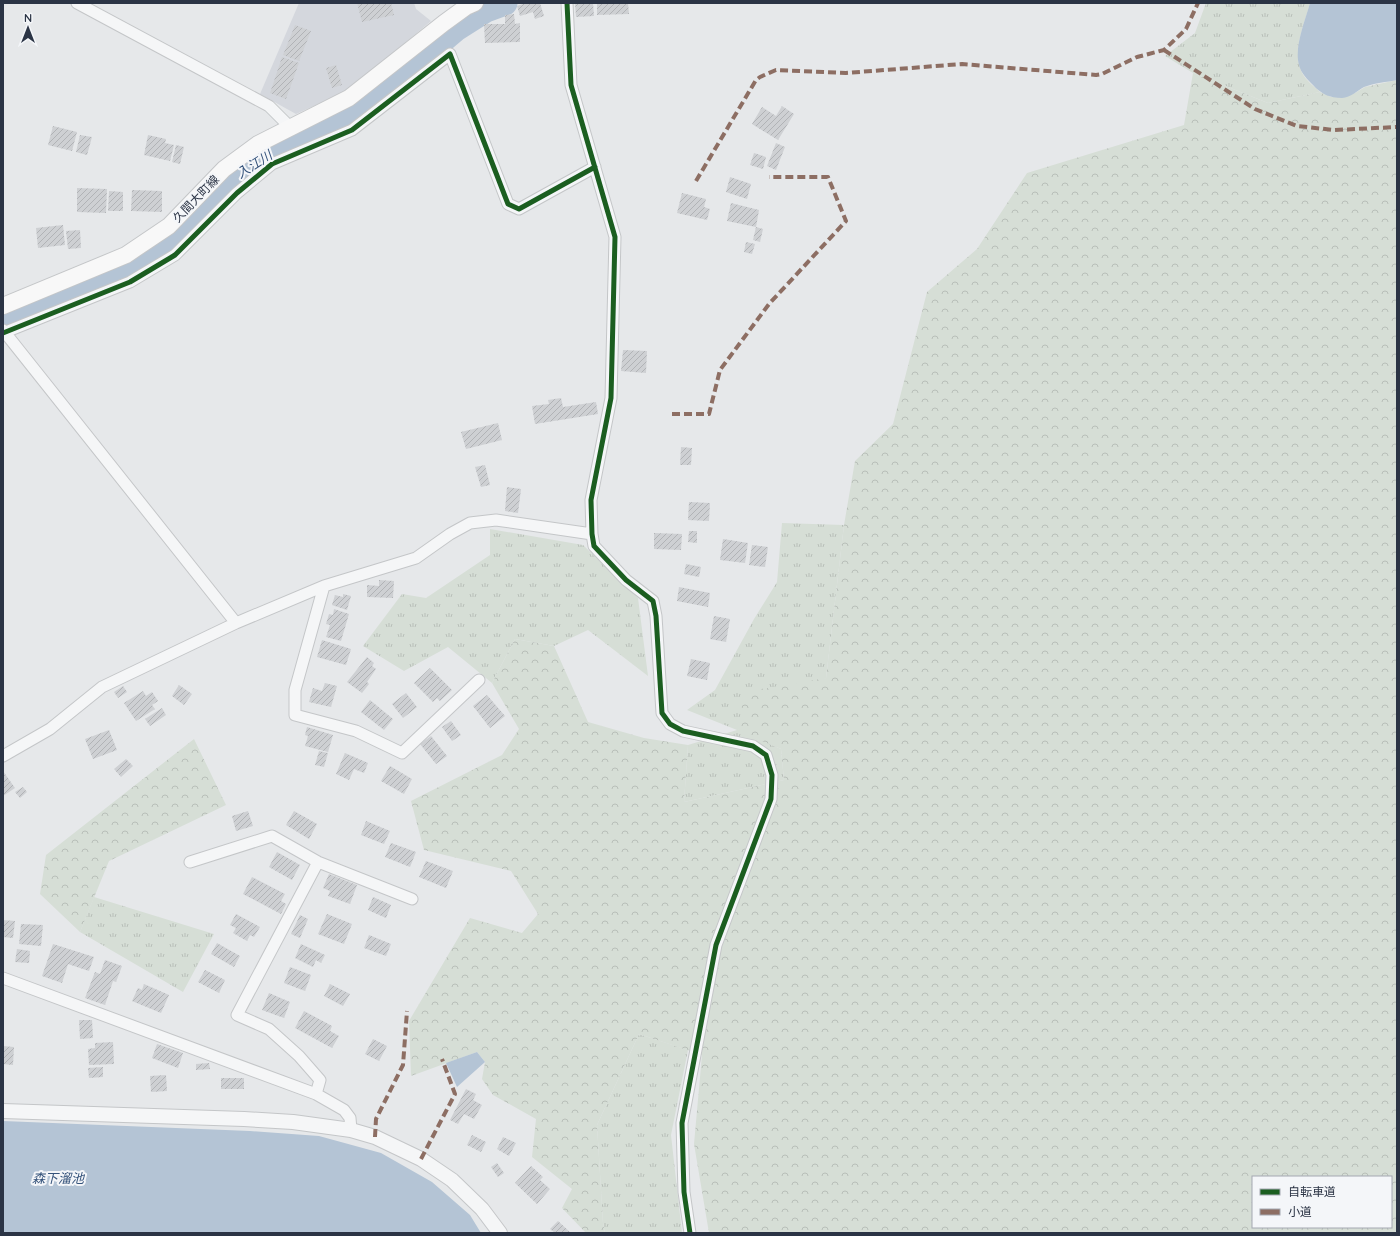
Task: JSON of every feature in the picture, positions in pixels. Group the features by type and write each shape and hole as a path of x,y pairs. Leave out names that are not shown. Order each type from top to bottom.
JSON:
{"main road":[{"name":"久間大町線","path":"3,306 126,255 169,226 224,169 258,144 349,98 444,23 466,7 475,3"}],"street":[{"path":"77,3 269,106 290,127"},
{"path":"567,3 571,85 615,237 615,276 610,398 591,500 592,534 594,546 626,580 653,601 656,616 662,713 670,724 683,732 753,746 766,755 772,775 771,799 716,945 682,1123 684,1192 690,1233"},
{"path":"236,623 4,331 130,282 174,255 237,193 272,164 352,130 450,54 508,204 520,209 595,167"},
{"path":"3,756 50,729 102,687 236,623 324,586 416,558 450,534 470,523 496,520 592,534"},
{"path":"324,586 295,690 295,715 356,731 402,753 479,680"},
{"path":"190,862 272,836 318,862 412,899"},
{"path":"316,1094 320,1080 299,1056 269,1028 237,1015 318,862"},
{"path":"3,978 316,1094 344,1110 350,1118 351,1130"},
{"path":"3,1111 244,1119 293,1122 351,1130 375,1137 422,1159 452,1180 482,1209 500,1233"}],"shaded area":[{"path":"299,3 414,3 416,9 431,21 349,90 296,114 260,94"}],"green space":[{"path":"1206,3 1310,3 1302,30 1298,49 1298,59 1304,76 1320,92 1268,103 1193,73 1165,56 1195,33"},
{"path":"1193,73 1268,103 1320,92 1331,97 1355,93 1365,87 1397,80 1397,1233 709,1233 694,1144 702,1055 639,1034 597,1125 603,1223 605,1233 586,1233 562,1208 572,1189 532,1157 536,1119 493,1095 482,1079 485,1062 477,1052 411,1076 409,1021 470,918 522,933 538,914 511,871 424,850 411,801 502,755 519,729 492,683 515,639 554,646 588,722 644,738 688,745 684,802 784,780 781,749 738,731 744,692 826,678 844,525 855,461 893,424 927,292 977,249 1027,173 1184,125"},
{"path":"782,523 844,525 826,678 738,730 781,749 784,780 684,802 688,745 737,730 687,710 715,690 754,619 777,582"},
{"path":"490,529 583,545 638,598 648,676 588,630 554,646 515,639 492,683 448,647 404,671 363,646 402,594 426,598 490,555"},
{"path":"194,739 226,805 109,861 80,932 40,894 46,855"},
{"path":"94,897 214,934 183,992 80,932"},
{"path":"639,1034 688,1050 671,1135 682,1233 605,1233 603,1223 597,1125"}],"water":[{"path":"1310,3 1397,3 1397,80 1364,87 1351,95 1342,98 1326,95 1316,88 1306,78 1300,68 1298,58 1299,42"},
{"path":"477,1052 485,1062 457,1087 446,1063"},
{"name":"森下溜池","path":"3,1121 250,1131 319,1136 381,1153 432,1182 470,1215 481,1233 3,1233"}],"building":[{"path":"357,3 391,3 394,15 362,22"},
{"path":"526,3 540,3 544,16 535,19 533,12 520,16 517,6"},
{"path":"575,3 593,3 594,16 576,17"},
{"path":"597,3 628,3 629,14 597,15"},
{"path":"514,14 515,24 520,23 520,42 485,43 484,24 505,24 505,15"},
{"path":"295,25 311,31 299,61 283,55"},
{"path":"282,57 299,63 286,99 270,93"},
{"path":"336,65 342,85 332,88 326,68"},
{"path":"782,106 794,114 778,140 752,124 762,107 776,116"},
{"path":"53,126 77,132 72,151 48,145"},
{"path":"80,135 92,137 87,155 76,152"},
{"path":"148,135 166,139 165,143 174,145 170,161 144,155"},
{"path":"776,143 785,147 776,170 767,166"},
{"path":"176,145 184,147 180,164 172,162"},
{"path":"754,153 766,157 763,169 750,165"},
{"path":"730,177 751,184 747,199 726,192"},
{"path":"77,188 107,189 106,213 77,212"},
{"path":"132,190 162,191 162,212 131,211"},
{"path":"109,191 123,192 123,211 108,211"},
{"path":"682,193 706,199 704,207 710,209 707,220 677,213"},
{"path":"731,203 759,210 756,227 727,221"},
{"path":"63,225 65,245 38,248 36,228"},
{"path":"756,227 763,229 760,242 753,240"},
{"path":"80,230 81,248 68,249 66,231"},
{"path":"746,242 755,244 752,254 744,252"},
{"path":"623,350 647,351 646,373 621,371"},
{"path":"561,398 563,407 596,402 598,414 535,424 532,406 549,404 548,400"},
{"path":"498,423 502,440 466,449 461,432"},
{"path":"681,447 692,448 691,465 680,465"},
{"path":"485,465 490,485 481,487 475,467"},
{"path":"507,487 521,489 518,513 505,511"},
{"path":"689,502 710,503 709,521 688,520"},
{"path":"689,531 697,531 697,543 688,542"},
{"path":"654,533 682,534 681,550 654,549"},
{"path":"723,539 748,543 745,563 720,560"},
{"path":"752,545 768,547 765,567 749,565"},
{"path":"686,564 701,567 699,577 684,574"},
{"path":"379,580 394,581 393,598 367,597 367,585 379,586"},
{"path":"679,587 710,593 708,607 677,601"},
{"path":"343,594 351,596 347,610 332,605 335,595 343,597"},
{"path":"334,609 349,614 341,641 326,637 330,625 326,624 329,614 333,615"},
{"path":"714,616 730,619 726,642 710,639"},
{"path":"322,640 351,649 346,665 317,657"},
{"path":"367,657 374,663 372,666 376,669 367,682 369,684 362,693 347,682"},
{"path":"691,659 710,663 707,680 687,676"},
{"path":"430,668 452,690 440,701 437,698 433,702 414,683"},
{"path":"325,683 337,686 331,707 309,702 313,688 322,691"},
{"path":"179,685 192,694 184,705 172,696"},
{"path":"123,686 127,692 118,698 114,692"},
{"path":"143,691 146,696 152,692 158,701 152,705 155,709 136,721 124,703"},
{"path":"406,693 417,707 403,718 392,704"},
{"path":"487,695 505,716 490,728 473,706"},
{"path":"370,700 393,719 384,730 361,712"},
{"path":"162,708 166,715 150,726 145,719"},
{"path":"451,721 461,735 452,741 442,727"},
{"path":"307,727 333,735 328,752 305,746 308,736 305,735"},
{"path":"109,730 117,750 93,759 85,739"},
{"path":"431,736 447,756 436,764 420,744"},
{"path":"319,751 328,753 324,767 315,765"},
{"path":"345,753 368,763 364,773 354,769 349,780 336,774"},
{"path":"126,759 133,766 121,777 114,769"},
{"path":"390,766 412,779 404,794 381,781"},
{"path":"3,771 15,788 3,796"},
{"path":"23,787 27,792 20,798 15,792"},
{"path":"248,811 253,826 236,831 232,816"},
{"path":"294,811 317,824 309,839 286,825"},
{"path":"366,821 390,831 384,844 361,835"},
{"path":"391,843 416,852 410,867 385,857"},
{"path":"277,852 300,865 292,880 269,867"},
{"path":"426,861 453,871 446,888 419,877"},
{"path":"329,874 357,885 350,904 328,896 330,891 323,888"},
{"path":"252,877 285,894 281,901 286,904 281,914 243,894"},
{"path":"373,897 391,905 386,918 368,910"},
{"path":"236,914 260,927 254,937 250,935 247,941 233,933 236,928 230,925"},
{"path":"327,914 352,924 344,944 318,934"},
{"path":"300,915 308,919 300,938 291,934"},
{"path":"3,920 15,921 13,938 3,937"},
{"path":"21,924 43,925 41,946 19,944"},
{"path":"369,935 391,944 386,956 364,948"},
{"path":"217,943 240,956 234,967 211,954"},
{"path":"53,944 94,957 89,971 68,964 62,983 42,976"},
{"path":"301,944 325,955 321,963 316,960 313,967 295,958"},
{"path":"17,949 30,951 29,963 15,962"},
{"path":"105,960 122,966 116,982 113,981 105,1005 85,998 95,972 100,974"},
{"path":"290,967 311,975 305,991 284,983"},
{"path":"205,970 225,980 219,993 198,982"},
{"path":"144,984 169,995 161,1013 132,1001 138,988 142,990"},
{"path":"330,984 350,994 343,1006 324,996"},
{"path":"269,993 290,1002 284,1018 262,1010"},
{"path":"304,1011 332,1026 330,1031 339,1036 332,1048 295,1028"},
{"path":"79,1020 92,1020 93,1038 80,1039"},
{"path":"373,1039 387,1046 379,1061 365,1054"},
{"path":"113,1042 114,1064 89,1065 88,1049 95,1048 95,1043"},
{"path":"157,1044 183,1053 178,1068 152,1058"},
{"path":"3,1046 14,1047 13,1065 3,1064"},
{"path":"209,1063 210,1069 196,1070 196,1064"},
{"path":"103,1067 103,1077 89,1078 88,1068"},
{"path":"166,1075 167,1091 151,1092 150,1076"},
{"path":"221,1078 244,1078 244,1089 221,1089"},
{"path":"466,1089 476,1094 473,1100 482,1105 474,1119 464,1114 458,1124 450,1120"},
{"path":"472,1135 486,1142 481,1152 467,1145"},
{"path":"503,1137 516,1143 509,1156 497,1149"},
{"path":"497,1163 504,1173 498,1177 491,1167"},
{"path":"531,1166 543,1177 540,1180 550,1189 537,1204 515,1183"},
{"path":"558,1221 571,1233 555,1233 550,1229"}],"waterway":[{"name":"入江川","path":"3,320 118,275 171,243 230,179 265,154 327,126 371,101 456,29 486,10 505,3"}],"marked path":[{"path":"696,181 756,80 776,70 846,73 962,64 1096,75 1102,74 1137,57 1164,50 1186,29 1198,3"},
{"path":"1164,50 1255,109 1297,126 1334,130 1397,127"},
{"path":"672,414 709,414 720,370 769,304 846,221 828,177 769,177"},
{"path":"375,1137 376,1119 403,1065 407,1011"},
{"path":"421,1159 455,1094 442,1059"}],"cycle path":[{"path":"567,3 571,85 615,237 611,398 591,500 592,534 594,546 626,580 653,601 656,616 662,713 670,724 683,731 753,746 766,755 772,775 771,799 716,945 682,1123 684,1192 690,1233"},
{"path":"3,333 130,282 175,255 237,193 272,164 352,130 450,54 508,204 519,209 595,167"}]}
